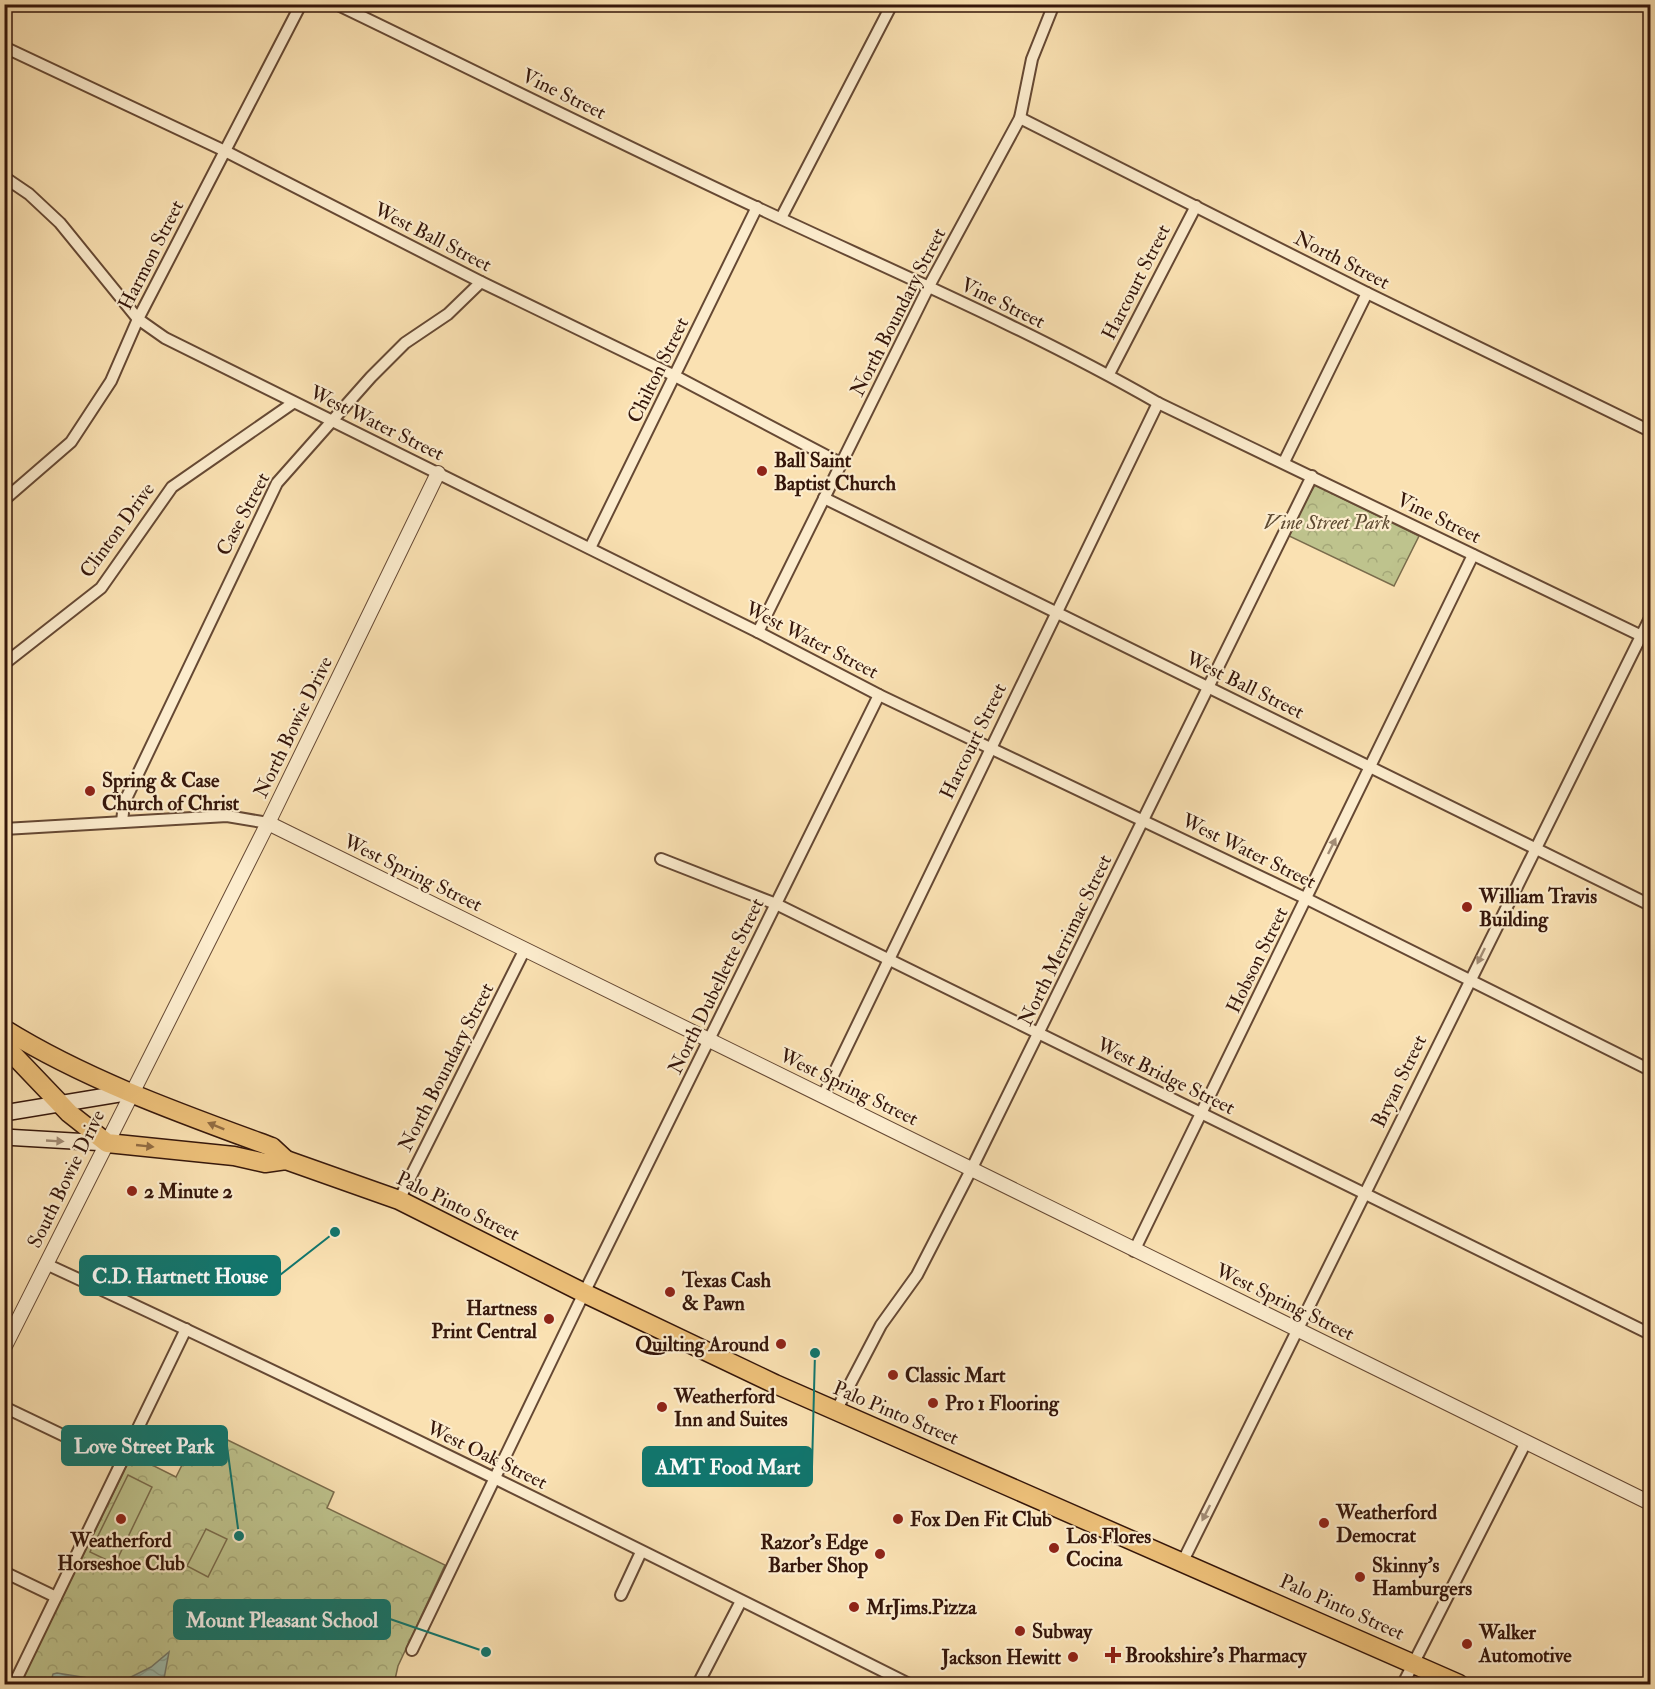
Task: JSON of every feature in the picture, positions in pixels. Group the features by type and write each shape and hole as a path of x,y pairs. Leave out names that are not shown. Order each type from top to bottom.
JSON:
{"main road":[{"name":"Palo Pinto Street","path":"8,1043 45,1061 72,1066 131,1092 239,1146"},
{"path":"8,1043 61,1104 107,1143"},
{"path":"4,1113 131,1092"},
{"path":"4,1137 107,1143"},
{"name":"Palo Pinto Street","path":"107,1143 183,1150 239,1146 272,1147 286,1160 340,1177 399,1200 584,1293 836,1412 1183,1561 1459,1684"}],"street":[{"name":"Harmon Street","path":"4,500 71,441 111,381 138,319 301,4"},
{"name":"Vine Street","path":"336,4 757,207 929,286 1108,374 1158,403 1646,638"},
{"path":"781,218 892,4"},
{"name":"North Boundary Street","path":"758,632 929,286 1020,118 1032,59 1054,4"},
{"name":"West Ball Street","path":"4,46 225,151 481,282 675,376 842,464"},
{"name":"North Street","path":"1020,118 1367,293 1650,431"},
{"name":"West Water Street","path":"4,177 29,194 60,223 138,319 165,338 590,548 879,695 1307,899 1650,1070"},
{"name":"Harcourt Street","path":"1108,374 1196,206"},
{"name":"Chilton Street","path":"590,548 757,207"},
{"name":"Case Street","path":"122,822 124,803 263,508 277,483 405,343 448,314 481,282"},
{"path":"1284,462 1367,293"},
{"name":"Clinton Drive","path":"4,664 101,588 172,487 293,403"},
{"name":"Harcourt Street","path":"823,1096 887,959 1158,403"},
{"name":"North Bowie Drive","path":"131,1092 268,823 438,473"},
{"name":"North Merrimac Street","path":"836,1412 881,1325 917,1275 972,1168 1312,476"},
{"name":"West Ball Street","path":"824,498 1650,905"},
{"name":"Hobson Street","path":"1134,1251 1473,555"},
{"name":"Bryan Street","path":"1183,1561 1535,847 1646,638 1650,618"},
{"name":"North Dubellette Street","path":"412,1650 584,1293 711,1040 879,695"},
{"name":"West Spring Street","path":"4,829 227,816 268,823 1650,1503"},
{"name":"West Bridge Street","path":"661,859 776,904 1650,1334"},
{"name":"North Boundary Street","path":"399,1200 525,949"},
{"name":"South Bowie Drive","path":"4,1348 131,1092"},
{"name":"West Oak Street","path":"46,1264 495,1478 909,1684"},
{"path":"14,1684 186,1329"},
{"path":"4,1407 121,1462"},
{"path":"1403,1684 1526,1442"},
{"path":"621,1595 641,1552"},
{"path":"4,1572 56,1597"},
{"path":"698,1684 741,1600"}],"green space":[{"name":"Vine Street Park","path":"1315,485 1419,536 1394,586 1287,535"},
{"path":"201,1427 334,1492 327,1508 445,1565 398,1666 394,1684 20,1684 132,1455 176,1477"},
{"name":"Weatherford Horseshoe Club","path":"128,1475 152,1487 115,1564 90,1552"},
{"path":"206,1529 227,1539 208,1577 187,1566"}],"water":[{"path":"169,1652 163,1684 58,1684 51,1681 53,1674 57,1673 107,1681 129,1678 151,1667"}],"place":[{"name":"Ball Saint Baptist Church","path":"762,471"},
{"name":"Spring & Case Church of Christ","path":"90,791"},
{"name":"William Travis Building","path":"1467,907"},
{"name":"2 Minute 2","path":"132,1191"},
{"name":"C.D. Hartnett House","path":"335,1232"},
{"name":"Texas Cash & Pawn","path":"670,1292"},
{"name":"Hartness Print Central","path":"549,1319"},
{"name":"Quilting Around","path":"781,1344"},
{"name":"AMT Food Mart","path":"815,1353"},
{"name":"Classic Mart","path":"893,1375"},
{"name":"Pro 1 Flooring","path":"933,1403"},
{"name":"Weatherford Inn and Suites","path":"662,1407"},
{"name":"Weatherford Horseshoe Club","path":"121,1519"},
{"name":"Fox Den Fit Club","path":"898,1519"},
{"name":"Weatherford Democrat","path":"1324,1523"},
{"name":"Love Street Park","path":"239,1536"},
{"name":"Los Flores Cocina","path":"1054,1548"},
{"name":"Razor's Edge Barber Shop","path":"880,1554"},
{"name":"Skinny's Hamburgers","path":"1360,1577"},
{"name":"MrJims.Pizza","path":"854,1607"},
{"name":"Subway","path":"1020,1631"},
{"name":"Walker Automotive","path":"1467,1644"},
{"name":"Mount Pleasant School","path":"486,1652"},
{"name":"Brookshire's Pharmacy","path":"1113,1655"},
{"name":"Jackson Hewitt","path":"1073,1657"}]}
